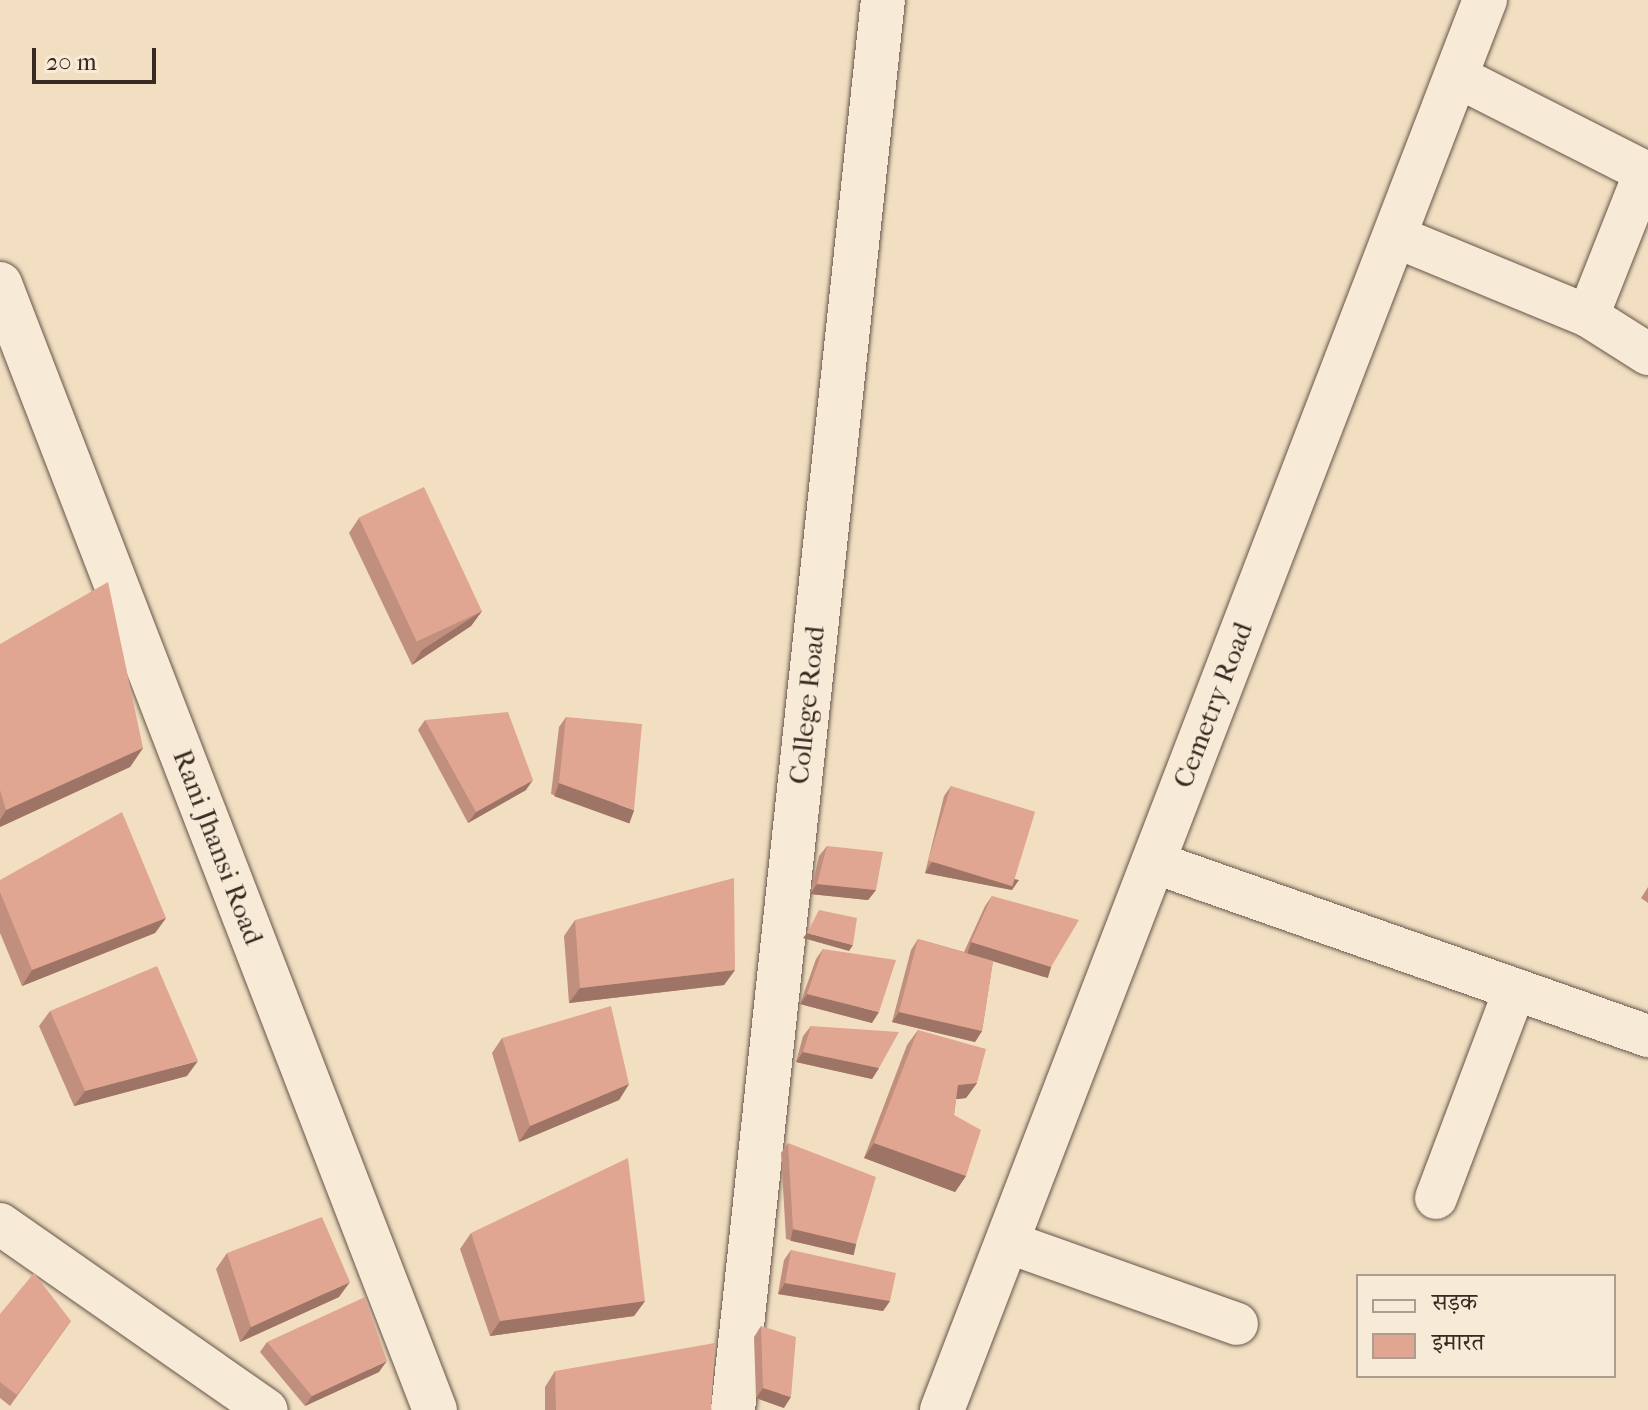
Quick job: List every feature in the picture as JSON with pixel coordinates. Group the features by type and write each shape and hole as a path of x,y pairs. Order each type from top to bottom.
{"street":[{"name":"College Road","path":"733,1410 883,0"},
{"name":"Cemetry Road","path":"942,1410 1485,0"},
{"path":"1456,76 1647,170 1588,316"},
{"path":"1394,236 1588,316 1648,354"},
{"name":"Rani Jhansi Road","path":"0,284 9,336 435,1410"},
{"path":"1153,862 1648,1036"},
{"path":"1436,1198 1515,989"},
{"path":"0,1224 267,1410"},
{"path":"1007,1242 1237,1324"}],"building":[{"path":"424,487 482,611 417,642 359,517"},
{"path":"108,582 143,748 6,810 0,790 0,644"},
{"path":"508,712 533,780 476,812 425,720"},
{"path":"566,717 642,724 634,810 559,783"},
{"path":"951,786 1035,812 1012,886 928,861"},
{"path":"122,812 166,918 32,970 0,892 0,880"},
{"path":"827,846 883,852 876,890 817,884"},
{"path":"734,878 735,970 580,988 575,920"},
{"path":"992,896 1079,920 1051,967 971,942"},
{"path":"819,910 857,918 853,945 807,933"},
{"path":"918,939 993,961 982,1031 899,1012"},
{"path":"823,949 896,960 879,1012 807,994"},
{"path":"157,966 198,1061 85,1091 50,1011"},
{"path":"611,1006 629,1084 530,1126 502,1038"},
{"path":"811,1026 899,1032 879,1068 803,1052"},
{"path":"918,1030 986,1049 977,1083 958,1085 954,1115 981,1130 966,1176 874,1143"},
{"path":"788,1143 876,1177 856,1244 793,1229"},
{"path":"628,1158 645,1301 500,1321 471,1233"},
{"path":"322,1217 350,1282 251,1327 227,1253"},
{"path":"791,1250 896,1273 890,1301 785,1283"},
{"path":"34,1273 71,1321 17,1395 0,1382 0,1314"},
{"path":"365,1297 387,1361 312,1396 267,1342"},
{"path":"761,1326 796,1337 791,1397 763,1388"},
{"path":"715,1343 711,1410 556,1410 555,1371"}]}
